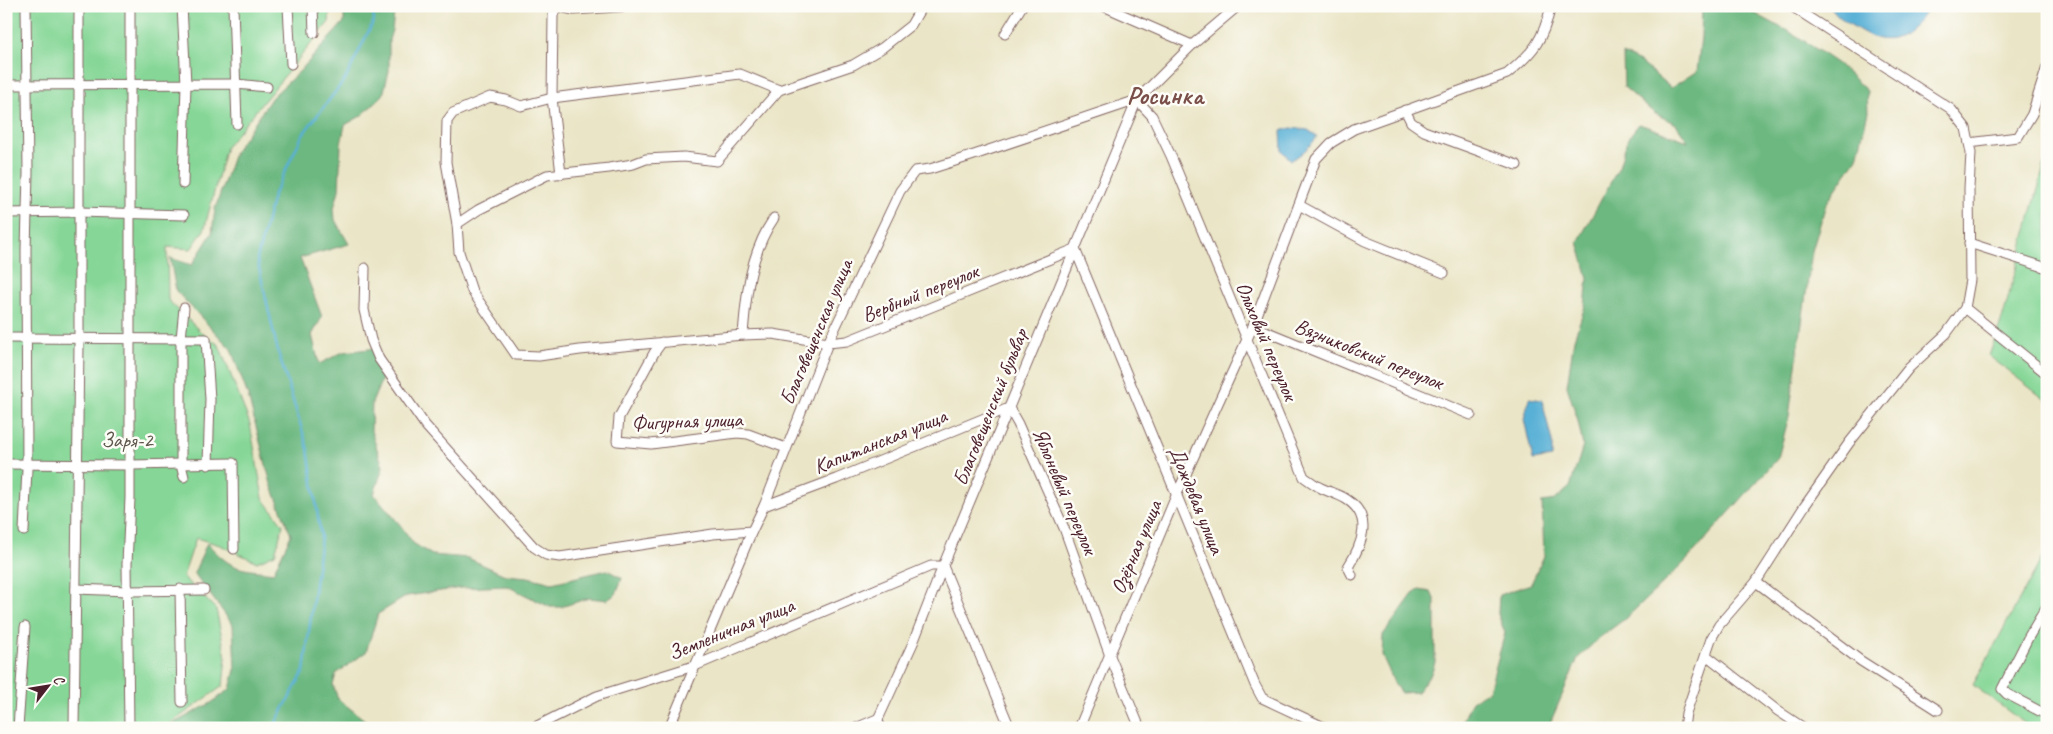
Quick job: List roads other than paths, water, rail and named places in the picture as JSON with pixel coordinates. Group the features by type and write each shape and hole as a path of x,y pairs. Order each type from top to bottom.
{"street":[{"path":"24,531 27,464 26,6"},
{"path":"74,728 80,212 79,6"},
{"path":"129,728 130,6"},
{"path":"182,6 186,84 184,184"},
{"path":"233,6 237,124"},
{"path":"288,6 291,64"},
{"path":"313,6 314,33"},
{"path":"560,174 552,98 554,16 556,6 574,10 631,6"},
{"path":"779,90 740,74 552,98 521,106 506,100 490,97 453,113 447,121 446,162 457,224 478,210 547,175 609,168 633,164 646,159 684,157 717,161 779,90 860,61 882,48 911,25 922,6"},
{"path":"1005,34 1022,6"},
{"path":"1103,6 1192,45"},
{"path":"1137,100 1192,45 1238,6"},
{"name":"Озёрная улица","path":"1079,728 1176,496 1253,326 1316,159 1331,143 1354,130 1507,74 1527,56 1542,38 1552,6"},
{"path":"1684,728 1686,714 1711,639 1719,625 1756,582 1804,507 1849,443 1909,368 1946,334 1965,308 1970,280 1971,153 1966,128 1951,109 1791,6"},
{"path":"1969,143 2018,138 2032,114 2047,66"},
{"path":"6,85 236,84 267,87"},
{"name":"Благовещенский бульвар","path":"877,725 913,643 943,566 1137,100"},
{"name":"Ольховый переулок","path":"1137,100 1152,116 1172,156 1304,477 1321,488 1347,499 1361,517 1363,533 1360,545 1348,567 1352,575"},
{"name":"Благовещенская улица","path":"669,728 764,506 828,343 892,204 915,170 930,168 971,156 1137,100"},
{"path":"1405,110 1411,122 1424,132 1517,164"},
{"path":"1299,205 1365,241 1444,274"},
{"path":"6,213 80,212 184,215"},
{"path":"743,335 746,295 757,251 774,218"},
{"name":"Вербный переулок","path":"457,224 459,252 472,291 516,355 539,356 580,350 743,335 773,334 828,343 847,341 1075,249"},
{"path":"1969,243 2047,268"},
{"name":"Дождевая улица","path":"1075,249 1254,685 1262,698 1326,728"},
{"path":"365,268 364,310 371,340 379,358 426,425 534,547 546,555 560,557 713,534 752,531"},
{"path":"184,308 181,339 181,464 184,477"},
{"path":"1965,308 2047,374"},
{"name":"Вязниковский переулок","path":"1253,326 1471,415"},
{"path":"6,338 206,339 210,400 208,464"},
{"name":"Фигурная улица","path":"663,342 654,352 619,417 618,441 651,444 737,433 748,434 786,448"},
{"name":"Капитанская улица","path":"764,506 836,479 1009,408"},
{"name":"Яблоневый переулок","path":"1009,408 1018,424 1064,528 1110,656 1140,728"},
{"path":"6,464 130,465 233,463 234,549"},
{"name":"Земленичная улица","path":"533,728 597,696 697,665 931,566 943,566"},
{"path":"943,566 1010,728"},
{"path":"1756,582 1861,661 1938,710"},
{"path":"76,589 128,591 204,590"},
{"path":"180,589 182,702"},
{"path":"2047,606 2002,689 2007,694 2047,715"},
{"path":"18,728 25,627"},
{"path":"1706,655 1778,711 1804,728"},
{"path":"856,728 877,725"}],"water":[{"path":"1830,6 1928,6 1926,12 1908,31 1894,39 1887,40 1872,37 1852,26"},
{"path":"1291,128 1308,130 1317,136 1306,150 1291,160 1282,151 1281,131"},
{"path":"1529,398 1542,400 1552,442 1552,457 1533,460 1524,419"}],"waterway":[{"path":"273,728 304,671 321,537 308,449 278,352 257,259 273,196 303,134 346,78 374,20 372,6"}],"district":[{"name":"Росинка","path":"1165,95"}],"park label":[{"name":"Заря-2","path":"127,440"}]}
